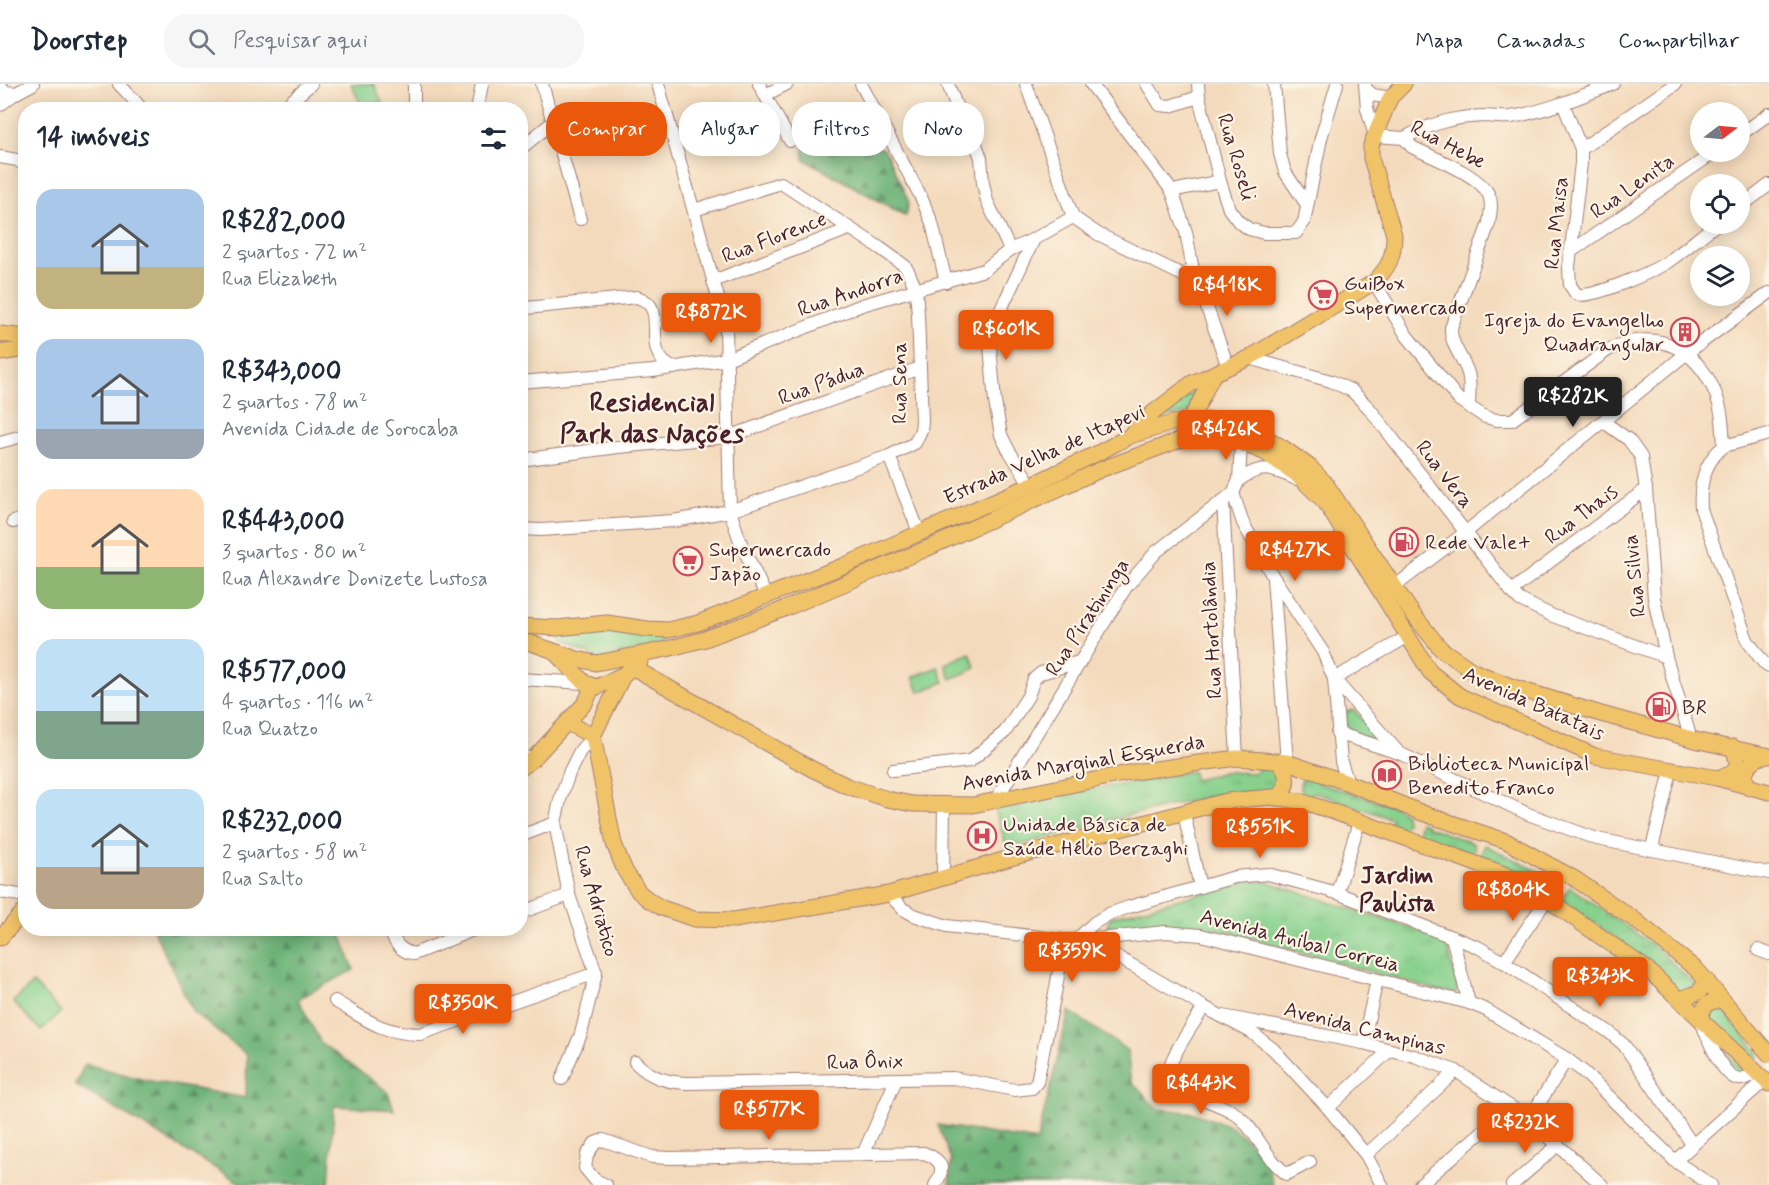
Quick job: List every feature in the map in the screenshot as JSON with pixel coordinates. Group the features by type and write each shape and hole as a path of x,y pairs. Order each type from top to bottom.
{"main road":[{"path":"1130,436 1154,412 1192,383 1249,358 1374,282 1388,268 1394,246 1394,235 1371,158 1371,145 1390,98 1404,84"},
{"path":"0,334 18,336"},
{"path":"0,353 18,350"},
{"path":"1102,469 1112,459 1168,437 1189,421 1196,412 1206,386 1214,374"},
{"name":"Estrada Velha de Itapevi","path":"528,626 556,628 607,623 668,630 698,623 843,566 1031,485 1130,436 1172,423 1212,420 1249,428 1310,467 1326,484 1412,613 1441,649 1473,671 1524,690 1691,739 1767,756"},
{"name":"Avenida Batatais","path":"1185,438 1202,435 1241,443 1264,452 1312,487 1325,502 1430,672 1460,696 1595,756 1717,778 1769,792"},
{"name":"Estrada Velha de Itapevi","path":"528,644 551,649 577,660 596,663 657,652 705,639 784,609 926,549 1102,469 1185,438"},
{"path":"551,649 588,684 602,686 657,652"},
{"name":"Avenida Marginal Esquerda","path":"628,670 847,786 887,799 912,804 973,805 1133,772 1238,758 1283,762 1348,783 1408,807 1506,841 1575,879 1635,920 1707,980 1767,1052"},
{"name":"Rua Adriatico","path":"593,736 628,670"},
{"path":"528,757 567,723 585,703 590,695 588,684"},
{"path":"567,723 593,736 617,853 625,871 639,892 662,908 694,919 734,920 889,894 1010,858 1227,801 1276,798 1304,802 1401,835 1504,874 1547,899 1642,965 1764,1079"},
{"path":"1717,778 1735,771 1738,764 1733,747"},
{"path":"1749,788 1746,780 1750,762 1767,756"},
{"path":"1276,798 1287,786 1288,779 1283,762"},
{"path":"1304,802 1294,790 1295,782 1309,771"},
{"path":"1401,835 1409,831 1413,821 1408,807"},
{"path":"0,938 18,918"},
{"path":"1680,999 1699,992 1707,980"},
{"path":"1701,1019 1701,1012 1707,1004 1715,1000 1723,1001"},
{"path":"1764,1079 1767,1052"}],"street":[{"path":"0,105 33,84"},
{"path":"120,84 135,102"},
{"path":"290,102 311,84"},
{"path":"409,84 414,102"},
{"path":"414,84 414,102"},
{"path":"479,102 482,84"},
{"path":"542,84 547,102"},
{"path":"658,84 726,326 730,511 740,541 766,596"},
{"path":"787,84 762,90 790,141"},
{"path":"861,84 921,197 932,223 946,282"},
{"path":"948,84 957,108 977,147 981,158 987,201 1010,250"},
{"path":"1026,84 1073,217 1098,234 1195,280"},
{"path":"1091,84 1172,191 1186,232 1195,280 1228,367"},
{"path":"1147,84 1160,105 1170,106 1199,97"},
{"name":"Rua Roseli","path":"1198,84 1199,97 1220,181 1229,209 1238,221 1249,229 1264,233 1296,233 1304,222 1307,205"},
{"path":"1274,84 1280,154 1285,172 1307,205"},
{"path":"1307,205 1321,138 1337,84"},
{"path":"1404,138 1430,125 1447,120 1527,114 1613,84"},
{"path":"1581,149 1675,84"},
{"path":"0,86 6,92 16,93"},
{"path":"1366,87 1373,95 1390,98"},
{"path":"1366,87 1367,108 1375,136"},
{"path":"296,96 296,102"},
{"name":"Rua Maisa","path":"1563,103 1581,149 1570,252 1570,285 1579,296 1590,295 1649,272 1666,263 1704,234"},
{"path":"1750,128 1769,114"},
{"path":"528,142 546,128"},
{"name":"Rua Hebe","path":"1375,136 1404,138 1412,147 1482,184 1490,197 1491,208 1488,223 1451,328 1451,338 1467,370 1469,407"},
{"path":"562,156 580,219"},
{"path":"0,157 18,161"},
{"name":"Rua Lenita","path":"1570,252 1700,162"},
{"path":"1172,191 1220,181"},
{"name":"Rua Sena","path":"528,529 673,521 730,511 889,456 915,443 922,421 916,290 904,266 781,183 693,210"},
{"path":"1750,199 1769,185"},
{"name":"Rua Andorra","path":"528,381 674,368 727,359 862,305 984,270 1010,250 1073,217"},
{"name":"Rua Florence","path":"713,281 849,229"},
{"path":"1031,485 1001,435 994,402 989,335 1034,239"},
{"path":"1374,282 1407,336 1459,400 1485,417 1512,420 1608,350 1621,343 1649,339 1676,346 1687,353 1714,389 1720,406 1725,446"},
{"path":"1394,587 1604,422 1687,353 1769,294"},
{"path":"528,307 637,297 645,300 652,308 656,350 663,363 674,368"},
{"path":"638,372 650,364 656,350"},
{"name":"Rua Vera","path":"1249,358 1331,381 1352,391 1369,408 1520,600 1553,616 1666,657"},
{"name":"Rua Pádua","path":"528,459 618,447 728,437 920,368"},
{"name":"Rua Silvia","path":"1604,422 1637,448 1644,467 1652,584 1666,657 1691,739"},
{"path":"1769,434 1725,446 1716,452 1703,476 1699,492 1701,508 1747,640 1763,662 1769,666"},
{"path":"0,442 18,437"},
{"name":"Rua Piratininga","path":"995,801 1119,597 1137,572 1156,552 1228,497 1239,480 1242,464 1241,443"},
{"path":"889,456 919,532"},
{"path":"1239,480 1263,468 1274,470 1312,487"},
{"name":"Rua Thais","path":"1511,591 1646,489"},
{"path":"1228,497 1272,575 1323,652 1334,679 1337,733 1341,762 1348,783"},
{"name":"Rua Hortolândia","path":"1228,497 1238,758"},
{"path":"1272,575 1283,762"},
{"path":"1334,679 1407,637"},
{"path":"893,770 970,761 1005,732 1028,696 1034,679 1041,673 1079,662"},
{"path":"1334,679 1399,753"},
{"path":"528,680 588,684"},
{"path":"1336,710 1344,705 1355,703"},
{"path":"1337,733 1399,753 1528,814 1598,839 1769,873"},
{"name":"Rua Adriatico","path":"562,1079 581,1034 596,974 569,895 555,823 570,771 580,751 593,736"},
{"path":"1331,778 1341,762"},
{"path":"1652,848 1671,771"},
{"path":"943,879 944,806"},
{"path":"1184,813 1200,887"},
{"path":"1337,893 1359,822"},
{"path":"528,833 555,823"},
{"path":"1382,1185 1366,1155 1328,1108 1273,1049 1251,1032 1083,940 1095,923 1108,914 1129,906 1235,877 1268,874 1337,893 1478,947 1609,1032 1624,1045 1692,1144"},
{"path":"0,892 18,895"},
{"name":"Avenida Anibal Correia","path":"889,894 903,909 947,926 1064,940 1165,932 1201,935 1468,1003 1486,1010 1567,1059 1585,1073 1675,1161 1711,1185"},
{"path":"528,910 569,895"},
{"path":"1504,962 1547,899"},
{"path":"393,936 398,947 414,954 458,936"},
{"path":"1452,937 1468,1003"},
{"name":"Rua Ônix","path":"635,1062 654,1077 669,1082 719,1084 953,1078 1015,1090 1032,1088 1037,1082 1064,940"},
{"path":"335,1001 379,1027 398,1034 420,1034 596,974"},
{"path":"1363,1043 1377,980"},
{"path":"1204,1007 1172,1060 1168,1071 1172,1082 1180,1089 1234,1113 1242,1119 1269,1155 1287,1174 1310,1162"},
{"name":"Avenida Campinas","path":"1223,1016 1363,1043 1456,1071 1529,1119 1602,1185"},
{"path":"1328,1108 1390,1050"},
{"path":"1529,1119 1567,1059"},
{"path":"1366,1155 1456,1071"},
{"path":"1675,1161 1764,1079"},
{"path":"863,1154 896,1080"},
{"path":"1420,1185 1511,1107"},
{"path":"606,1185 595,1180 585,1168 587,1155 595,1143 603,1140 652,1157 670,1158 924,1153 938,1161 941,1167 942,1174 935,1185"},
{"path":"1512,1185 1558,1145"}],"green space":[{"path":"351,84 374,84 382,102 360,102"},
{"path":"804,156 888,156 909,202 906,216 804,159"},
{"path":"1198,389 1187,414 1161,417 1160,414"},
{"path":"600,630 664,634 663,644 599,659 559,642 560,635"},
{"path":"970,653 976,668 951,679 945,664"},
{"path":"938,667 944,682 919,692 913,677"},
{"path":"1354,710 1378,738 1377,741 1352,732 1345,724 1343,718 1348,711"},
{"path":"1260,767 1274,769 1278,777 1276,787 1270,791 1216,795 1117,818 1007,849 994,805 1192,771 1195,780 1224,772 1255,773"},
{"path":"1309,776 1315,778 1318,783 1394,806 1405,814 1406,823 1400,827 1394,827 1389,825 1392,819 1314,792 1309,796 1302,792 1300,786 1302,780"},
{"path":"1420,822 1473,843 1475,849 1470,853 1424,837 1416,837"},
{"path":"1485,845 1558,881 1558,890 1553,895 1480,857"},
{"path":"1248,881 1265,881 1438,937 1447,945 1458,990 1453,995 1220,930 1175,925 1113,931 1107,925 1111,917"},
{"path":"1570,887 1658,949 1707,997 1698,1000 1694,1008 1620,941 1561,900"},
{"path":"156,936 342,936 354,970 298,999 321,1043 388,1092 394,1110 334,1106 329,1185 242,1184 75,1085 85,1064 145,1080 246,1098 247,1055 193,1012"},
{"path":"33,983 61,1012 41,1031 13,1002"},
{"path":"1720,1007 1758,1052 1757,1062 1709,1019 1711,1010"},
{"path":"1069,1011 1127,1050 1131,1081 1156,1108 1194,1113 1233,1127 1253,1146 1267,1165 1273,1185 949,1185 951,1160 938,1125 1037,1141"},
{"path":"1713,1041 1744,1071 1733,1074"}],"place":[{"name":"GuiBox Supermercado","path":"1323,295"},
{"name":"Igreja do Evangelho Quadrangular","path":"1685,332"},
{"name":"Rede Vale+","path":"1404,542"},
{"name":"Supermercado Japão","path":"688,561"},
{"name":"BR","path":"1661,707"},
{"name":"Biblioteca Municipal Benedito Franco","path":"1387,775"},
{"name":"Unidade Básica de Saúde Hélio Berzaghi","path":"982,836"}],"district":[{"name":"Residencial Park das Nações","path":"652,418"},
{"name":"Jardim Paulista","path":"1397,889"}]}
